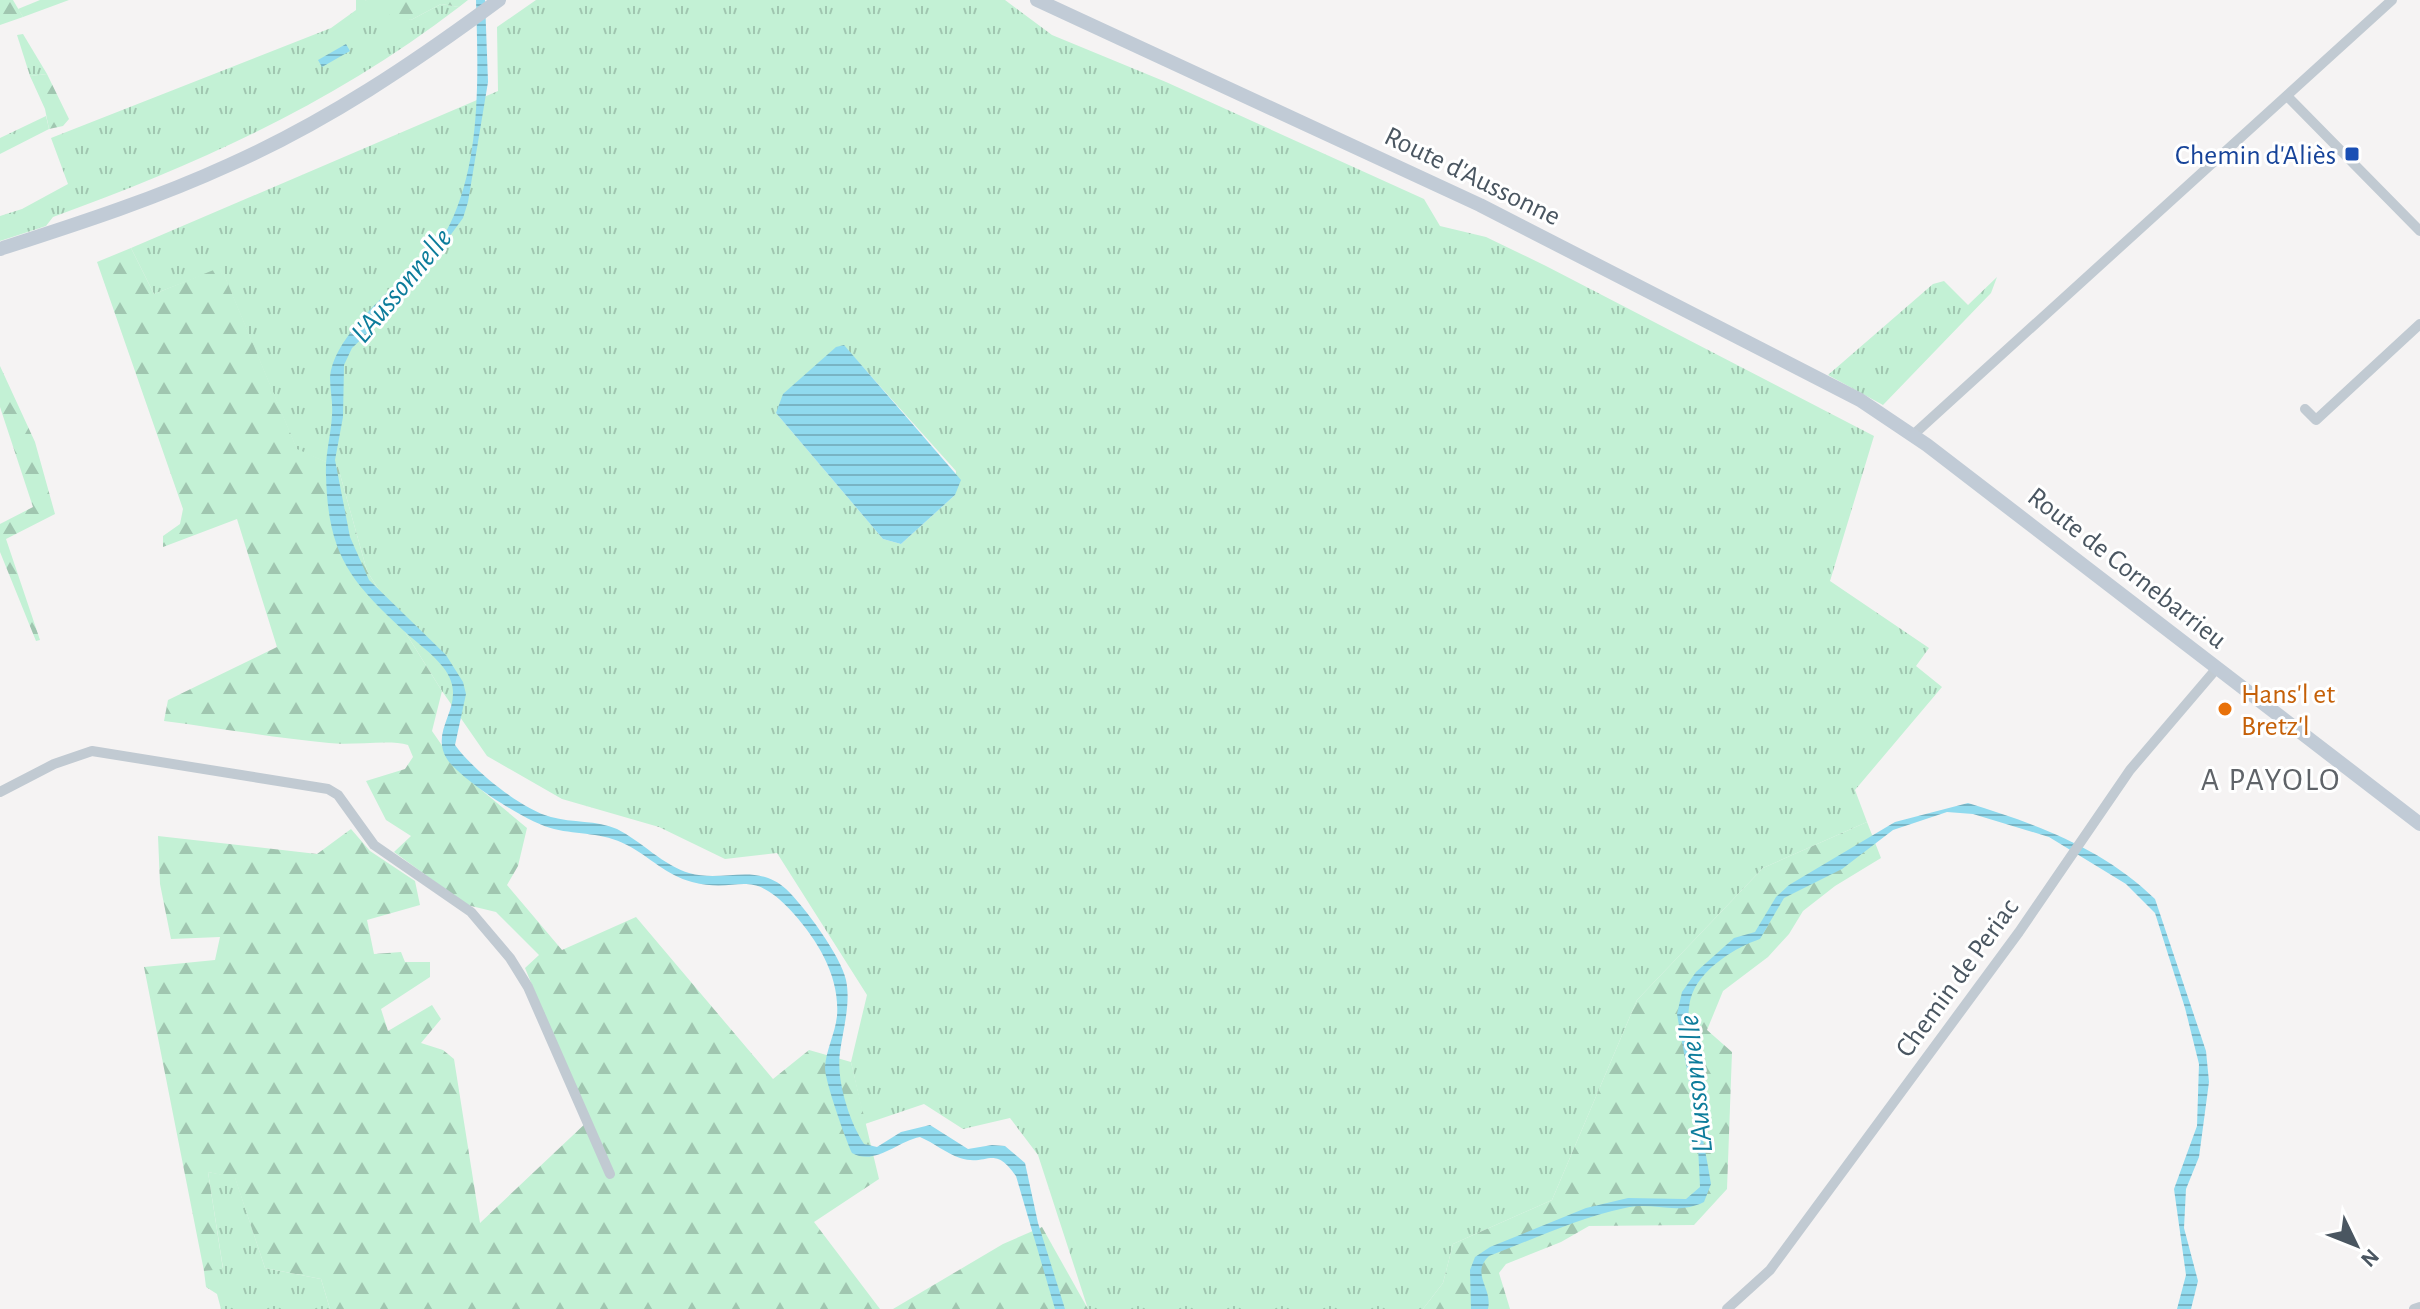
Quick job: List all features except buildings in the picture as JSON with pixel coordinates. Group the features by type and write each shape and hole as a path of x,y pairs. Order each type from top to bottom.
{"main road":[{"name":"Route d'Aussonne","path":"1037,0 1480,205 1878,412"},
{"path":"0,249 79,224 230,165 356,99 497,1"},
{"name":"Route de Cornebarrieu","path":"1878,412 1913,435 2420,824"}],"street":[{"path":"1913,435 2392,0"},
{"path":"2287,96 2420,231"},
{"path":"2305,409 2316,420 2420,324"},
{"name":"Chemin de Periac","path":"1727,1309 1770,1270 2070,859 2130,770 2217,668"},
{"path":"0,792 54,764 92,751 328,789 338,795 374,845 471,912 510,958 528,987 610,1174"}],"green space":[{"path":"0,0 13,0 23,17 0,25"},
{"path":"40,0 69,0 23,17 18,9"},
{"path":"356,0 365,0 411,20 441,4 459,7 364,72 265,128 161,175 53,217 46,226 0,241 0,216 22,209 68,184 51,138 331,28 356,10"},
{"path":"365,0 468,0 459,7 441,4 411,20 384,13"},
{"path":"536,0 1005,0 1052,35 1166,82 1424,199 1440,226 1486,237 1546,266 1874,436 1830,581 1929,648 1916,666 1942,687 1855,790 1867,822 1763,868 1637,1000 1552,1200 1453,1244 1443,1283 1423,1309 1088,1309 1038,1155 1010,1118 963,1129 924,1104 865,1124 851,1062 867,995 777,853 725,859 659,827 562,799 487,756 367,571 338,467 297,450 221,268 154,294 131,248 498,91 497,27","holes":["844,346 956,471 955,495 901,544 883,539 776,413"]},
{"path":"23,34 47,74 30,76 17,35"},
{"path":"47,74 69,119 63,126 49,129 45,109 30,76"},
{"path":"46,116 49,129 0,154 0,138"},
{"path":"131,248 154,294 221,267 297,449 338,467 367,571 442,691 432,731 461,773 527,828 518,866 507,885 562,950 636,917 773,1079 809,1050 851,1062 879,1179 814,1222 880,1309 330,1309 321,1279 265,1268 235,1178 208,1172 223,1269 204,1271 144,967 215,960 220,937 171,939 160,884 158,836 317,854 351,829 370,851 415,881 420,905 367,920 374,954 401,952 405,962 430,962 430,977 381,1009 388,1031 432,1005 441,1019 421,1043 443,1050 454,1059 480,1223 588,1121 525,968 539,955 496,912 467,905 394,852 411,836 386,820 366,781 405,769 413,757 408,745 329,743 164,721 168,700 277,647 237,519 163,547 163,536 180,524 183,509 97,262"},
{"path":"1997,277 1991,293 1883,405 1828,375 1933,284 1944,281 1968,305"},
{"path":"0,366 35,442 55,514 6,539 40,640 36,641 0,552 0,524 33,507 0,407"},
{"path":"1867,822 1881,858 1835,886 1803,911 1789,934 1768,957 1723,991 1707,1030 1732,1052 1727,1189 1694,1225 1589,1226 1561,1242 1506,1264 1499,1273 1510,1309 1423,1309 1443,1283 1453,1244 1552,1200 1637,1000 1763,868"},
{"path":"208,1172 235,1177 265,1268 321,1279 330,1309 221,1309 217,1294 206,1287 204,1271 223,1268"},
{"path":"1042,1227 1088,1309 893,1309 1003,1244"}],"water":[{"name":"L'Aussonnelle","path":"476,0 485,0 488,82 463,218 428,266 404,289 403,300 352,348 344,365 343,417 335,460 350,537 369,580 446,655 463,682 466,694 455,745 473,766 498,787 539,813 617,829 680,870 702,875 763,877 775,881 794,897 830,945 846,980 847,1007 840,1075 853,1124 864,1144 877,1147 901,1132 930,1125 968,1149 1005,1146 1025,1163 1038,1223 1065,1309 1055,1309 1016,1176 1008,1166 996,1158 960,1158 920,1137 869,1157 852,1153 825,1067 837,1016 835,988 826,961 812,936 794,914 779,899 755,885 692,882 674,875 618,841 543,825 480,789 455,768 442,747 442,736 452,704 451,680 434,657 369,596 345,564 331,526 326,475 333,364 357,324 427,254 450,224 468,171 473,143"},
{"path":"346,44 350,51 322,67 318,60"},
{"path":"844,345 961,480 955,495 901,544 883,539 776,413 783,394 836,347"},
{"path":"1968,803 2068,840 2113,865 2155,899 2206,1051 2209,1082 2199,1157 2186,1189 2184,1228 2198,1281 2191,1309 2177,1309 2186,1275 2174,1189 2197,1126 2199,1064 2155,913 2126,884 2049,837 1973,814 1947,812 1893,830 1842,869 1784,898 1760,939 1722,959 1698,983 1689,1008 1688,1030 1711,1184 1704,1202 1684,1208 1635,1206 1608,1212 1489,1256 1482,1269 1488,1309 1471,1309 1470,1270 1475,1257 1490,1247 1586,1208 1628,1198 1686,1199 1700,1187 1697,1126 1677,1014 1682,992 1696,972 1734,938 1755,932 1776,897 1789,885 1895,822"}],"place":[{"name":"Chemin d'Aliès","path":"2352,154"},
{"name":"Hans'l et Bretz'l","path":"2225,709"}],"district":[{"name":"A PAYOLO","path":"2271,779"}]}
